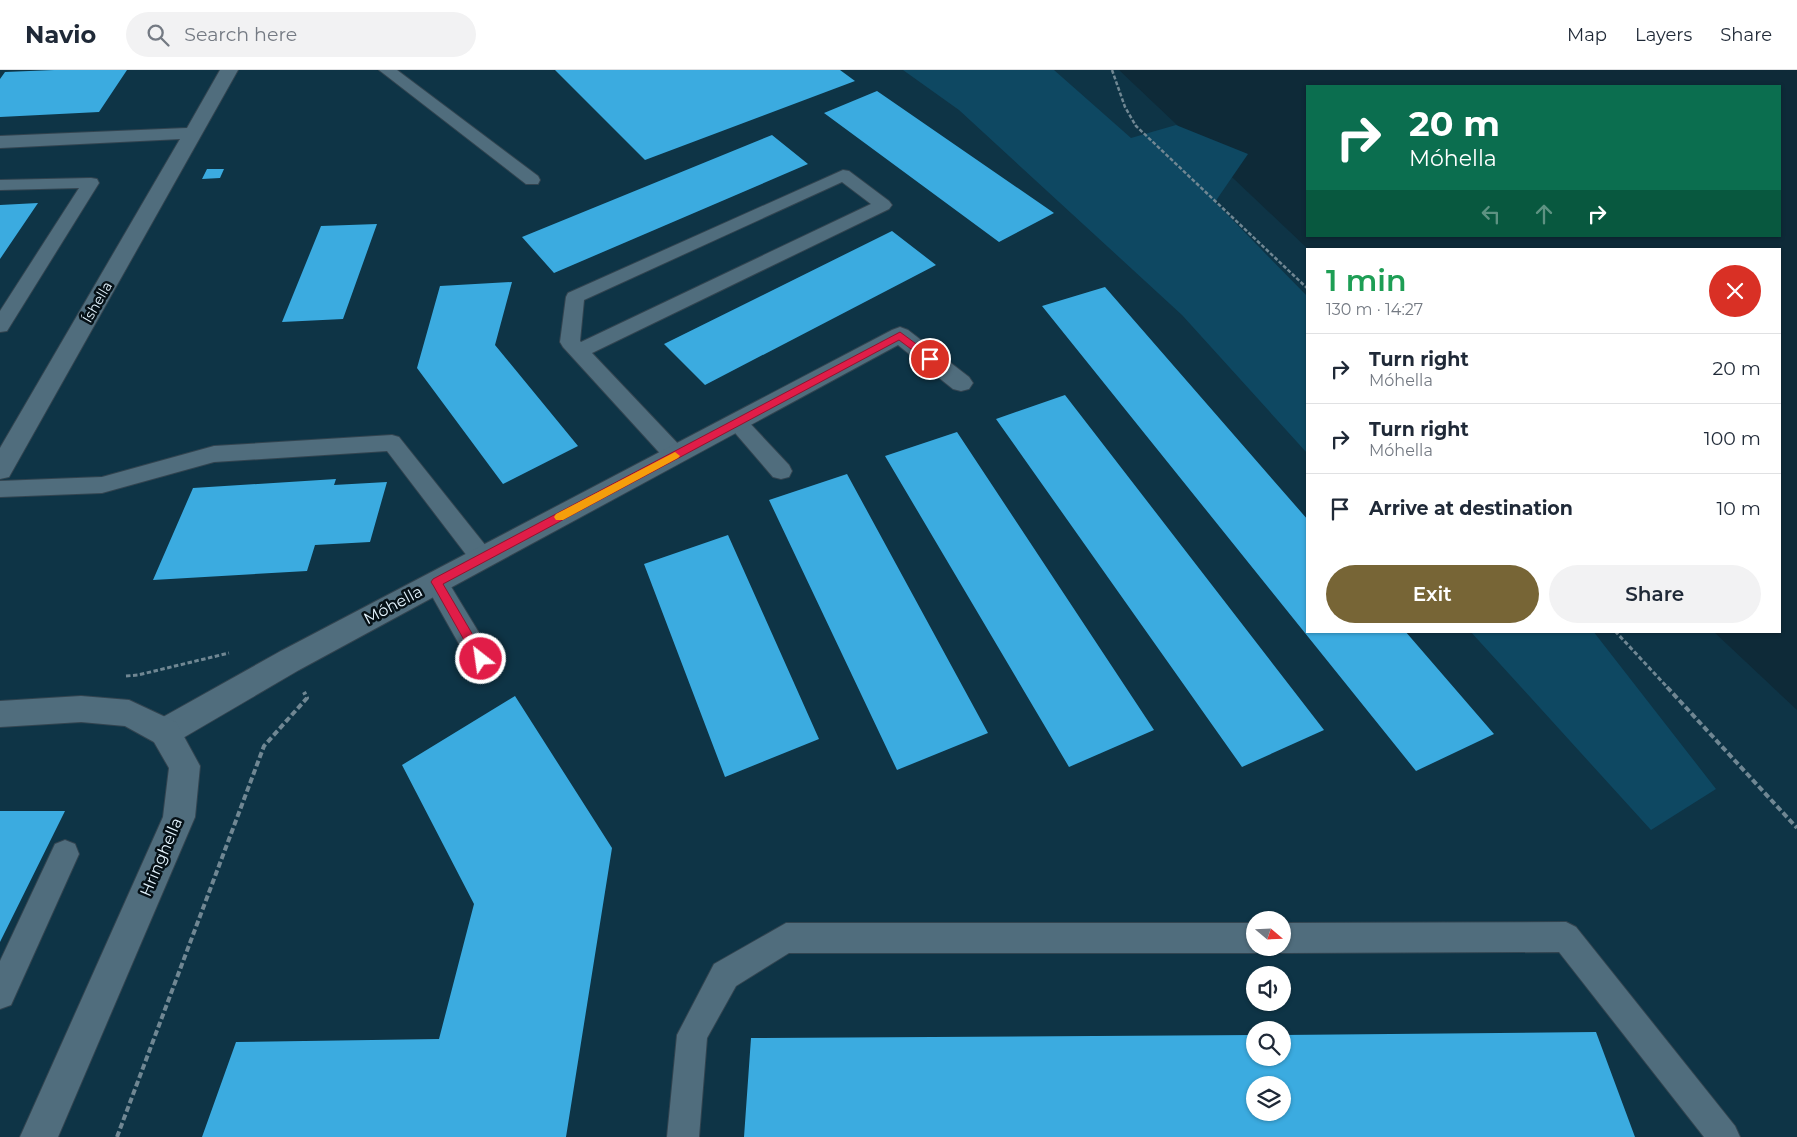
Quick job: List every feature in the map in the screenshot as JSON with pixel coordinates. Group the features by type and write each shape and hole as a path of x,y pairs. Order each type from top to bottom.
{"street":[{"name":"Íshella","path":"0,470 230,70"},
{"path":"0,142 193,133"},
{"name":"Móhella","path":"165,732 289,661 900,335 961,383"},
{"path":"0,714 81,709 129,713 165,732"},
{"name":"Hringhella","path":"39,1137 179,817 185,766 165,732"}],"lane":[{"path":"387,70 532,180"},
{"path":"579,351 883,204 844,175 575,297 570,342 675,456"},
{"path":"0,186 91,182 0,326"},
{"path":"736,422 782,471"},
{"path":"0,489 102,485 214,454 392,443 482,558"},
{"path":"436,582 481,659"},
{"path":"0,994 65,854"},
{"path":"1291,938 1566,937 1724,1137"},
{"path":"683,1137 692,1035 725,975 786,938 1246,938"}],"path":[{"path":"1112,70 1125,106 1136,126 1306,287"},
{"path":"1617,633 1797,828"}],"shaded area":[{"path":"0,70 1119,70 1307,248 1306,633 1715,633 1797,710 1797,1137 0,1137"},
{"path":"903,70 1054,70 1131,138 1176,125 1248,154 1215,202 1306,295 1306,452 1182,315 959,110"},
{"path":"1472,633 1595,633 1716,789 1651,830"}],"building":[{"path":"127,70 99,112 0,117 0,79 5,72"},
{"path":"555,70 840,70 855,81 645,160"},
{"path":"877,91 1054,213 999,242 824,113"},
{"path":"772,135 808,164 554,273 522,237"},
{"path":"207,169 224,169 220,178 202,179"},
{"path":"38,203 0,259 0,205"},
{"path":"377,224 343,319 282,322 321,226"},
{"path":"892,231 936,265 705,385 664,344"},
{"path":"512,282 495,345 578,446 503,484 417,368 440,286"},
{"path":"1105,287 1306,518 1306,633 1407,633 1494,734 1416,771 1042,306"},
{"path":"1065,395 1324,730 1242,767 996,419"},
{"path":"957,432 1154,730 1069,767 885,456"},
{"path":"847,474 988,733 897,770 769,500"},
{"path":"336,479 334,485 387,482 370,542 315,545 307,571 153,580 193,488"},
{"path":"728,535 819,739 725,777 644,564"},
{"path":"515,696 612,848 566,1137 202,1137 236,1042 439,1039 474,904 402,765"},
{"path":"0,811 65,811 0,942"},
{"path":"1596,1032 1635,1137 744,1137 751,1038 1246,1035 1246,1066 1291,1066 1291,1035"}],"slow traffic":[{"path":"559,517 675,456"}],"route":[{"path":"481,659 436,582 900,335 930,359"}]}
